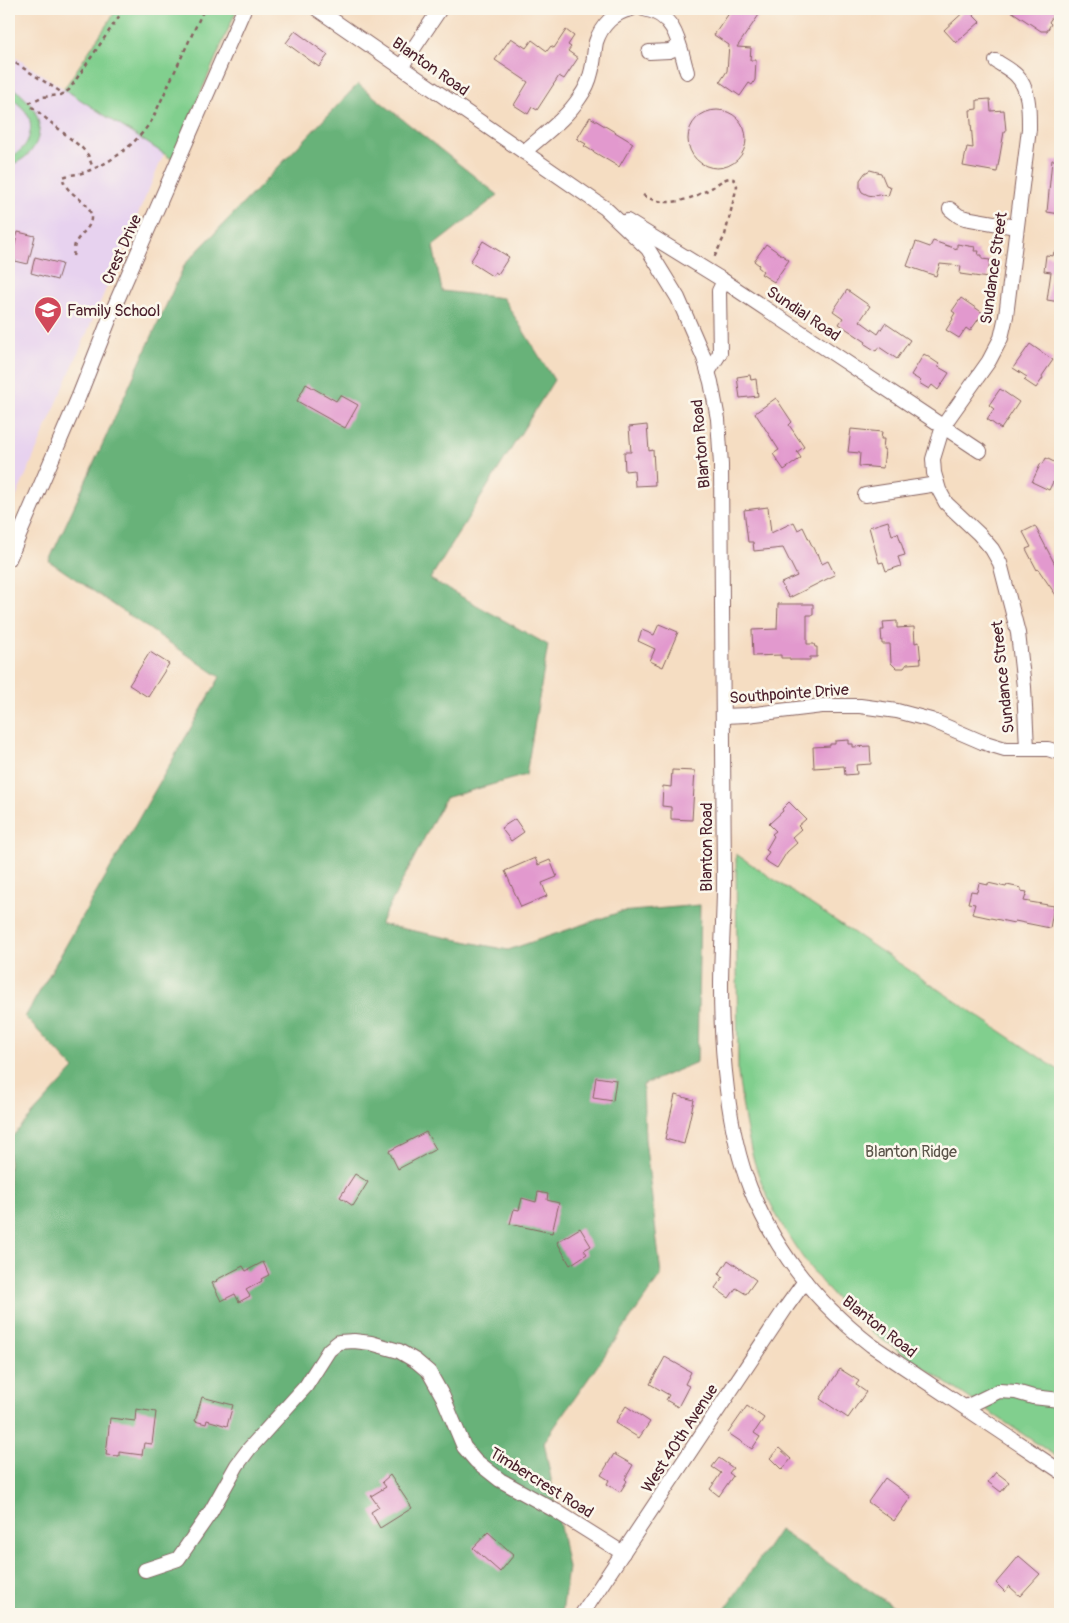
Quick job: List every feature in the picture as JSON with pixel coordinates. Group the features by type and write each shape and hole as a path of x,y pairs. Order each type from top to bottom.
{"street":[{"name":"Crest Drive","path":"9,559 79,396 115,305 244,9"},
{"name":"Blanton Road","path":"317,9 605,208 648,250 678,298 704,358 718,419 721,465 724,902 721,1010 729,1101 736,1142 750,1188 775,1237 805,1282 851,1330 1060,1471"},
{"path":"401,67 440,9"},
{"path":"524,152 559,121 578,100 591,74 596,43 602,28 610,18 630,9"},
{"path":"644,9 656,12 672,26 687,72"},
{"path":"649,52 679,47"},
{"name":"Sundance Street","path":"996,61 1018,77 1023,84 1029,111 1029,129 1006,316 1001,338 989,361 943,426 932,459 937,484 946,503 979,534 992,549 1000,563 1018,633 1024,687 1027,748"},
{"name":"Sundial Road","path":"605,208 724,281 980,451"},
{"path":"950,209 965,218 1016,227"},
{"path":"708,372 720,353 718,294 724,281"},
{"path":"864,495 937,484"},
{"name":"Southpointe Drive","path":"723,716 822,706 860,706 897,711 931,720 982,742 1005,749 1048,749 1060,753"},
{"name":"West 40th Avenue","path":"582,1614 787,1306 805,1282"},
{"name":"Timbercrest Road","path":"145,1570 178,1559 210,1513 237,1465 306,1386 329,1350 340,1342 354,1341 371,1343 399,1351 416,1361 429,1372 443,1397 464,1447 476,1461 500,1480 556,1511 623,1553"},
{"path":"966,1408 999,1391 1060,1400"}],"path":[{"path":"30,104 42,97 64,94 71,87 124,9"},
{"path":"73,256 75,243 87,230 92,216 85,204 69,189 62,179 64,176 76,175 110,160 127,148 149,124 204,9"},
{"path":"9,59 64,94"},
{"path":"32,107 82,148 88,155 93,168"},
{"path":"643,195 655,202 676,202 706,191 727,179 733,178 735,180 737,186 728,227 707,270"}],"shaded area":[{"name":"Family School","path":"9,53 164,154 9,514"}],"green space":[{"path":"117,9 237,9 172,159 64,89"},
{"path":"9,84 32,106 38,118 39,127 36,144 31,151 18,162 9,165 9,157 21,150 25,145 31,125 26,112 9,96"},
{"path":"358,84 498,195 433,246 442,291 503,298 554,380 430,579 548,645 526,775 445,798 380,924 508,950 620,912 700,905 697,1062 643,1085 645,1139 661,1275 544,1442 568,1568 562,1614 9,1614 9,1312 11,1309 9,1307 9,1140 74,1069 25,1017 220,677 49,561 185,264"},
{"name":"Blanton Ridge","path":"736,854 1060,1071 1060,1459 860,1323 838,1301 808,1265 782,1225 761,1182 754,1161 746,1128 738,1074"},
{"path":"779,1530 903,1613 903,1614 722,1614"}],"building":[{"path":"732,9 763,9 737,47 751,48 750,60 756,60 755,80 752,85 749,83 740,96 720,82 727,71 729,45 714,35"},
{"path":"967,9 980,22 956,43 944,30"},
{"path":"1008,9 1057,9 1049,22 1051,24 1047,31 1041,31"},
{"path":"566,30 574,36 568,45 571,47 568,51 578,58 564,79 559,76 537,110 532,107 528,114 514,105 528,82 495,60 511,38 526,48 532,40 547,51 551,46 554,48"},
{"path":"295,31 328,55 319,67 286,43"},
{"path":"990,99 991,111 1004,110 1006,131 1004,132 997,172 963,166 967,147 973,148 970,110 977,109 977,100"},
{"path":"711,110 723,110 738,118 746,133 746,145 738,160 723,168 711,168 696,160 688,145 688,133 696,118"},
{"path":"590,117 633,143 619,167 584,146 586,144 577,139"},
{"path":"1052,160 1060,160 1060,214 1047,212"},
{"path":"870,170 881,173 886,185 891,187 888,196 878,194 873,196 862,192 860,180"},
{"path":"18,232 35,236 28,264 11,260"},
{"path":"483,241 509,257 498,274 495,272 492,276 470,262"},
{"path":"933,241 957,249 957,244 975,247 974,251 979,251 978,255 982,255 982,259 990,260 988,278 960,274 961,266 940,264 936,276 907,266 916,242 930,247"},
{"path":"766,244 789,260 774,282 761,274 763,271 754,261"},
{"path":"1054,252 1060,253 1060,302 1047,300 1051,272 1044,271 1046,255 1053,256"},
{"path":"35,257 62,264 57,280 31,273"},
{"path":"847,290 870,306 860,321 878,334 885,323 910,340 897,359 879,347 876,351 839,324 843,318 833,311"},
{"path":"961,298 983,313 970,331 966,328 959,338 946,330 955,313 952,311"},
{"path":"1030,344 1053,360 1036,388 1024,380 1027,377 1013,368"},
{"path":"924,354 939,364 937,366 949,373 938,390 932,385 929,389 911,375"},
{"path":"750,375 751,380 756,379 758,396 740,398 737,377"},
{"path":"306,384 336,401 340,395 358,405 345,428 297,401"},
{"path":"1000,389 1019,402 1001,429 987,419 994,409 989,405"},
{"path":"776,398 792,422 789,425 804,447 797,452 801,458 784,470 773,454 779,450 755,413"},
{"path":"647,425 649,451 653,450 655,485 635,486 634,470 625,471 624,452 631,452 629,427"},
{"path":"851,429 882,432 881,439 884,439 883,449 885,450 883,468 859,466 860,453 848,452"},
{"path":"1046,458 1060,465 1060,485 1053,482 1049,490 1032,482 1041,463 1043,464"},
{"path":"768,507 771,533 794,522 798,530 803,527 822,564 828,561 835,575 789,598 781,583 797,576 783,548 754,551 753,542 748,542 744,510"},
{"path":"888,521 892,535 898,533 905,555 898,557 901,566 886,571 883,562 879,563 869,527"},
{"path":"1035,526 1060,574 1060,601 1037,570 1026,549 1031,547 1023,532"},
{"path":"778,604 813,604 813,615 807,615 807,644 814,644 817,647 817,657 810,657 810,660 790,660 790,658 781,658 781,655 753,656 752,630 777,629"},
{"path":"897,621 897,628 914,627 915,643 919,642 921,663 907,664 904,668 896,668 891,663 890,644 882,644 881,630 884,630 883,622"},
{"path":"659,624 678,632 663,667 650,661 655,649 638,641 642,630 654,635"},
{"path":"150,652 169,664 148,697 129,685"},
{"path":"849,740 849,744 853,744 853,747 870,746 871,764 856,765 857,774 845,775 844,766 814,768 813,747 830,746 830,744 835,744 835,741"},
{"path":"672,770 695,771 692,820 671,819 671,807 662,806 663,786 671,787"},
{"path":"789,802 806,819 798,826 801,829 792,837 797,843 787,852 777,868 764,860 769,852 766,850 774,836 772,834 776,831 769,824 783,811 782,809"},
{"path":"515,819 524,832 511,841 501,828"},
{"path":"535,858 538,865 550,860 557,877 542,883 547,896 521,907 505,871"},
{"path":"979,883 1021,888 1021,891 1027,892 1024,901 1054,906 1050,928 972,914 975,904 968,903 971,891 977,892"},
{"path":"596,1077 616,1080 613,1101 593,1098"},
{"path":"675,1095 694,1100 684,1144 665,1139"},
{"path":"426,1132 436,1149 398,1169 389,1151"},
{"path":"355,1174 368,1182 353,1206 340,1197"},
{"path":"538,1192 548,1194 547,1200 559,1203 552,1233 510,1224 514,1209 519,1210 522,1198 536,1202"},
{"path":"580,1228 591,1246 584,1250 587,1254 570,1265 557,1242"},
{"path":"728,1260 756,1280 746,1294 736,1288 729,1298 715,1288 723,1277 719,1274"},
{"path":"263,1262 269,1275 246,1290 250,1296 239,1302 235,1294 221,1301 212,1283 243,1266 246,1271"},
{"path":"665,1357 691,1372 685,1384 689,1386 678,1407 666,1400 669,1395 650,1384"},
{"path":"840,1369 859,1381 856,1385 866,1392 848,1418 820,1399"},
{"path":"202,1397 233,1405 227,1426 207,1420 206,1424 195,1421"},
{"path":"626,1406 650,1422 639,1438 615,1423"},
{"path":"747,1406 764,1418 754,1433 760,1437 752,1449 728,1433"},
{"path":"136,1409 156,1412 152,1444 144,1443 142,1455 119,1452 119,1456 106,1455 110,1418 135,1421"},
{"path":"779,1448 791,1459 782,1470 770,1458"},
{"path":"614,1454 633,1465 625,1479 627,1481 620,1492 607,1484 609,1480 601,1475"},
{"path":"719,1458 733,1468 729,1473 733,1476 719,1496 710,1489 721,1473 712,1467"},
{"path":"996,1472 1009,1482 1001,1492 988,1482"},
{"path":"390,1475 412,1508 380,1528 371,1512 379,1507 371,1496 386,1487 382,1482"},
{"path":"885,1478 911,1497 894,1521 868,1502"},
{"path":"488,1532 514,1555 500,1572 473,1548"},
{"path":"1019,1556 1040,1574 1020,1596 1009,1586 1005,1592 996,1583"}],"place":[{"name":"Family School","path":"48,334"}]}
